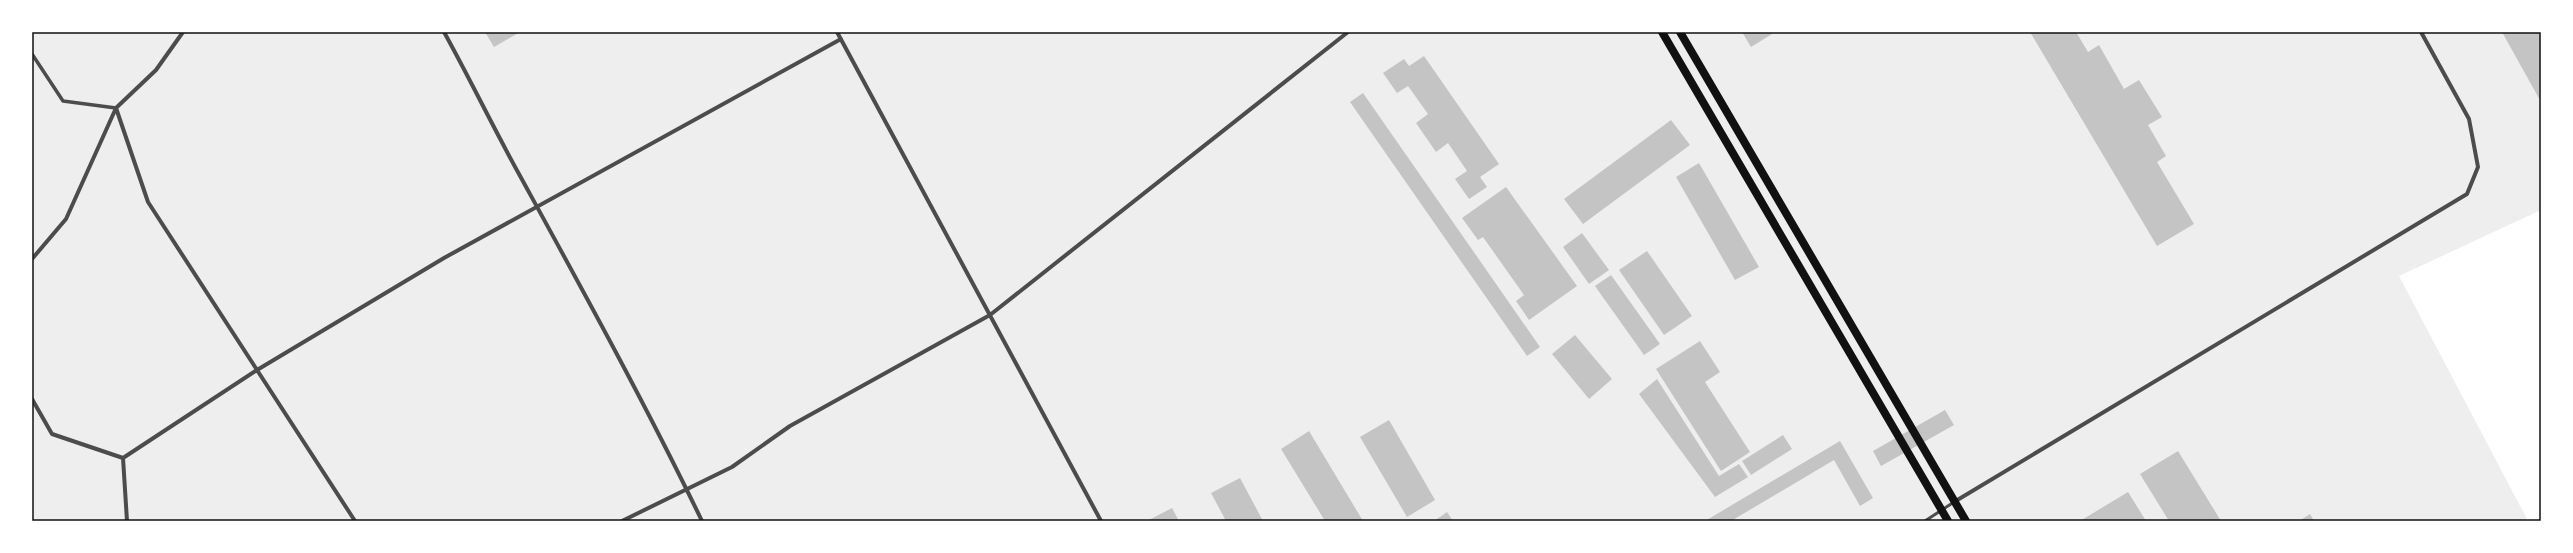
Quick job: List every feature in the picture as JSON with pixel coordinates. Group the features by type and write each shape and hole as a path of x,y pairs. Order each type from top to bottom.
{"main road":[{"path":"1662,32 1948,521"},
{"path":"1680,32 1966,521"}],"street":[{"path":"32,258 66,219 116,108 156,70 183,32"},
{"path":"444,32 600,319 702,521"},
{"path":"837,32 1101,521"},
{"path":"622,521 732,467 790,426 990,315 1348,32"},
{"path":"1954,502 2466,194 2478,167 2469,119 2421,32"},
{"path":"123,458 258,370 444,258 841,39"},
{"path":"32,54 63,101 116,108"},
{"path":"116,108 148,202 355,521"},
{"path":"32,399 52,434 123,458"},
{"path":"123,458 127,521"}],"lane":[{"path":"1925,521 1954,502"}],"shaded area":[{"path":"32,32 2541,32 2541,210 2399,276 2528,521 32,521"}],"building":[{"path":"485,32 520,32 494,47"},
{"path":"1742,32 1771,32 1772,34 1751,47"},
{"path":"2030,32 2076,32 2088,52 2099,45 2124,89 2139,80 2162,117 2148,125 2166,156 2157,162 2194,224 2157,246"},
{"path":"2502,32 2541,32 2541,102"},
{"path":"1424,56 1499,164 1480,177 1487,187 1469,199 1455,179 1467,171 1448,143 1436,152 1416,123 1428,114 1408,86 1397,93 1383,73 1404,59 1409,66"},
{"path":"1363,93 1540,347 1527,356 1350,102"},
{"path":"1671,120 1690,145 1583,224 1564,199"},
{"path":"1699,163 1759,267 1735,280 1676,177"},
{"path":"1506,187 1577,286 1529,320 1516,301 1524,295 1483,237 1478,240 1462,218"},
{"path":"1582,233 1609,270 1589,284 1563,247"},
{"path":"1647,251 1692,316 1664,335 1619,270"},
{"path":"1611,275 1660,344 1644,355 1595,286"},
{"path":"1575,335 1612,379 1589,399 1552,354"},
{"path":"1700,341 1720,372 1705,382 1750,452 1721,471 1656,369"},
{"path":"1657,379 1719,476 1739,464 1748,477 1715,497 1639,394"},
{"path":"1945,410 1954,425 1881,466 1873,451"},
{"path":"1389,420 1435,500 1407,517 1360,437"},
{"path":"1309,431 1363,521 1325,521 1281,449"},
{"path":"1783,435 1792,449 1751,475 1742,461"},
{"path":"1840,441 1873,498 1860,506 1834,460 1731,521 1705,521"},
{"path":"2178,451 2221,521 2169,521 2140,474"},
{"path":"1240,478 1263,521 1226,521 1211,493"},
{"path":"2128,492 2146,521 2080,521"},
{"path":"1172,508 1179,521 1147,521"},
{"path":"1447,512 1453,521 1434,521"},
{"path":"2310,514 2314,521 2299,521"}]}
